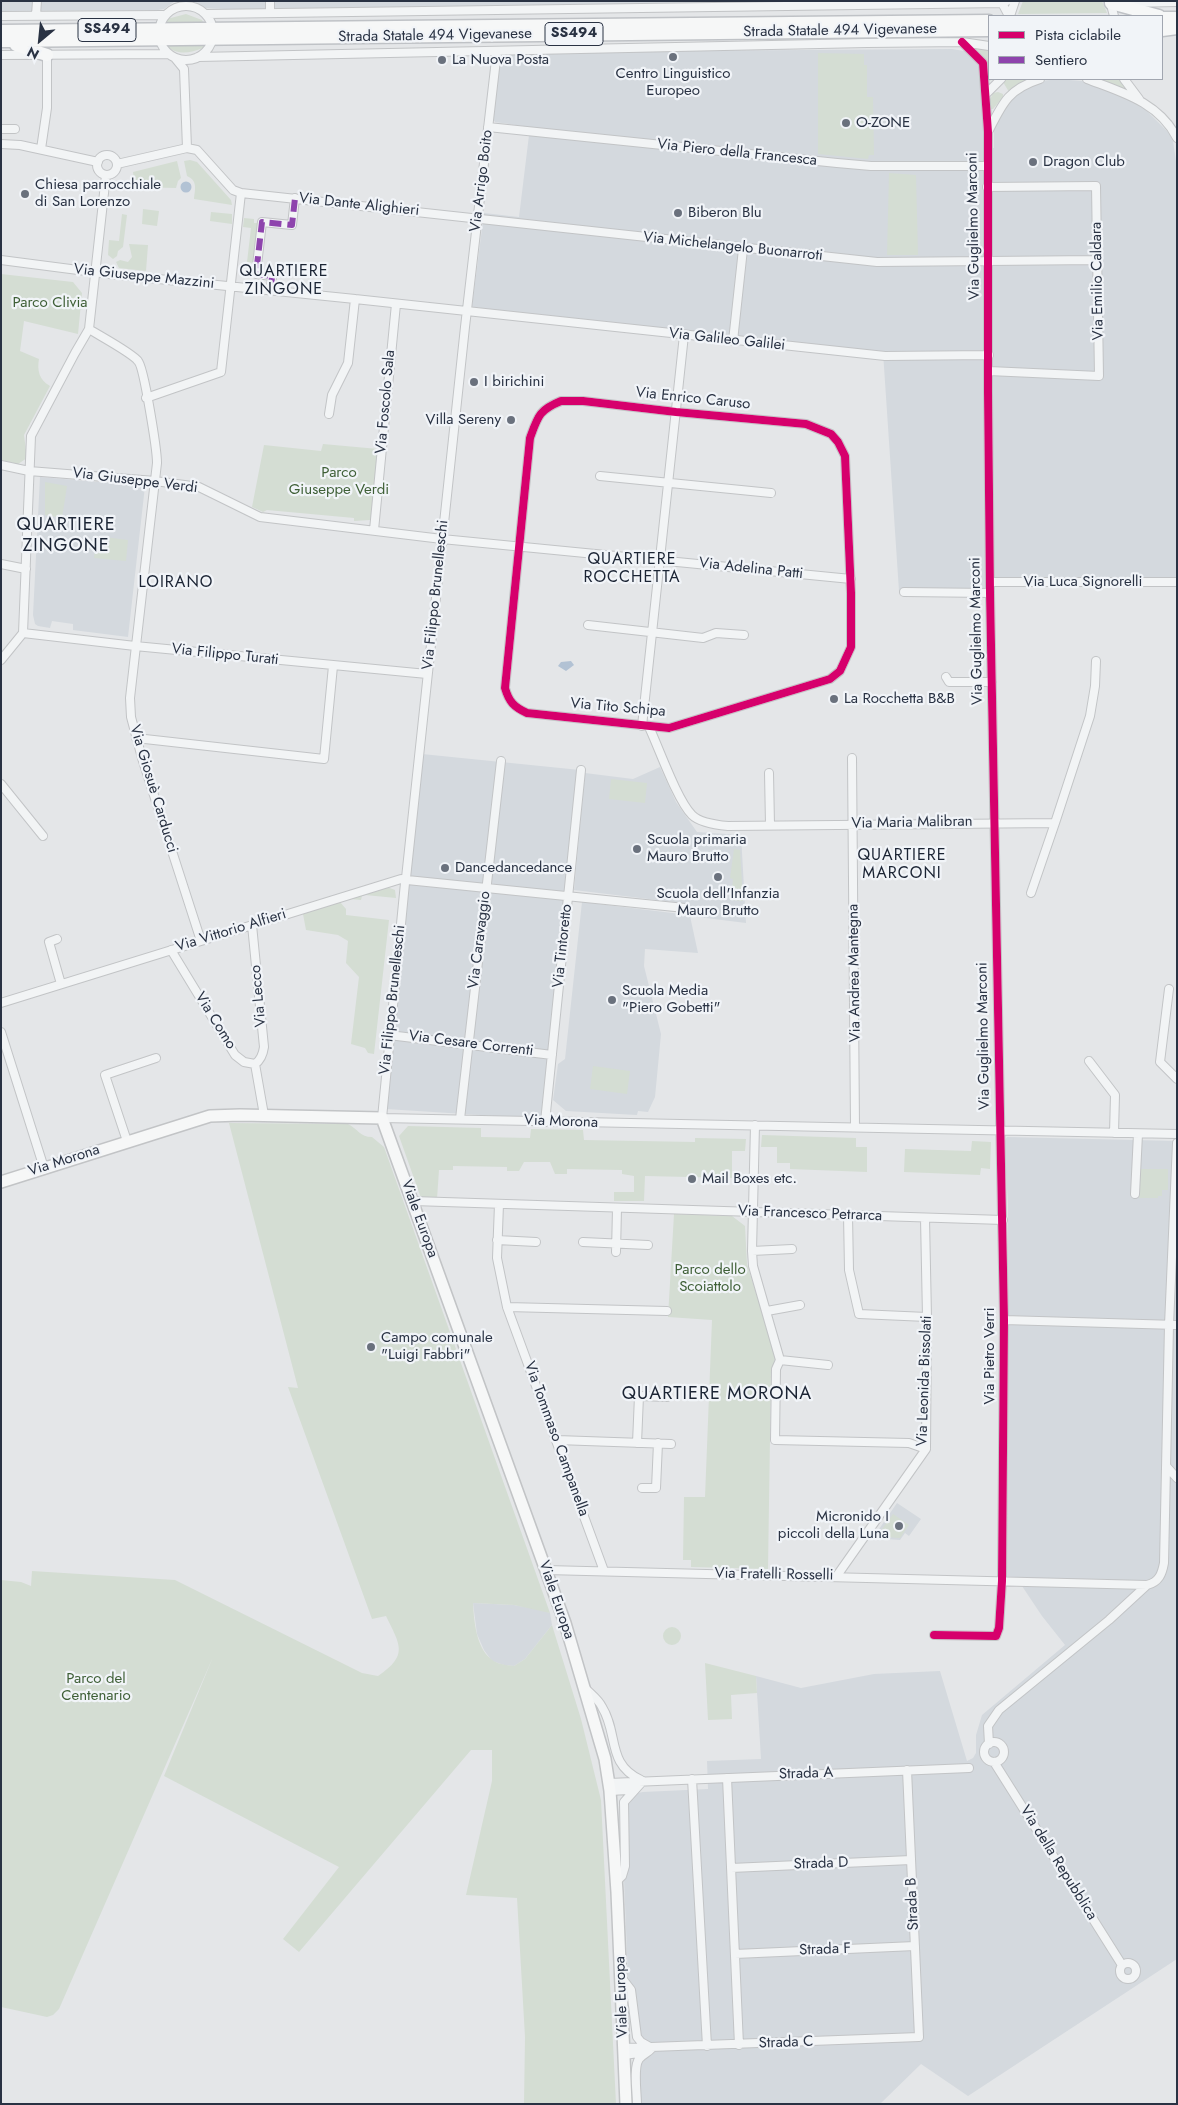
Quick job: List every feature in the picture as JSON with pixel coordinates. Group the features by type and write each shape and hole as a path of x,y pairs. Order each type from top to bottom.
{"main road":[{"path":"1110,2 1147,15"},
{"name":"Strada Statale 494 Vigevanese","path":"213,34 988,20"},
{"path":"1164,21 1177,27"},
{"path":"905,30 988,39"},
{"name":"Strada Statale 494 Vigevanese","path":"2,38 158,34 988,30"},
{"path":"2,38 47,55"},
{"name":"Via Morona","path":"1,1182 210,1116 264,1115 382,1118"},
{"name":"Viale Europa","path":"382,1118 546,1570 585,1687 605,1759 610,1787 616,1881 626,2104"}],"street":[{"path":"36,15 37,1"},
{"path":"1,16 163,15 172,9 177,1"},
{"path":"190,1 195,9"},
{"path":"270,1 270,12"},
{"path":"1010,15 1015,1"},
{"path":"172,9 195,9 207,14 1004,2 1010,15"},
{"path":"1114,15 1110,2 1174,2"},
{"path":"198,57 210,46 213,34 207,14"},
{"path":"163,15 158,34 172,56 184,69"},
{"path":"1,55 172,56 189,60 198,57 962,42 988,46"},
{"path":"962,42 983,63 988,132"},
{"name":"Via Arrigo Boito","path":"466,311 497,51"},
{"path":"40,149 47,108 47,55"},
{"path":"186,148 184,69 189,60"},
{"path":"986,94 1001,80"},
{"name":"Via Guglielmo Marconi","path":"999,1130 990,593 988,132 1003,101 1020,86 1037,80"},
{"path":"1090,80 1139,99"},
{"path":"1125,80 1139,99 1158,114 1172,129 1177,138"},
{"path":"994,87 1002,90 1008,96"},
{"name":"Via Piero della Francesca","path":"488,127 872,166 987,166"},
{"path":"1,129 15,129"},
{"path":"1,144 20,145 98,162"},
{"path":"117,164 186,148 197,150 233,190 241,192 221,372 146,398"},
{"path":"108,155 114,158 117,164 114,172 106,175 99,171 98,162 102,157 108,155"},
{"path":"1,660 23,633 31,436 75,353 90,329 106,175"},
{"name":"Via Emilio Caldara","path":"987,187 1096,186 1099,376 989,371"},
{"name":"Via Dante Alighieri","path":"241,192 477,218"},
{"path":"271,290 272,276 256,274 262,222 292,225 295,198"},
{"name":"Via Michelangelo Buonarroti","path":"477,218 877,262 1097,260"},
{"path":"733,341 743,248"},
{"name":"Via Giuseppe Mazzini","path":"1,260 96,273 466,311"},
{"path":"329,414 332,395 348,362 355,299"},
{"name":"Via Foscolo Sala","path":"374,530 396,304"},
{"name":"Via Galileo Galilei","path":"466,311 885,356 989,355"},
{"name":"Via Filippo Brunelleschi","path":"382,1118 405,880 466,311"},
{"name":"Via Giosuè Carducci","path":"90,329 139,361 144,375 146,398 157,449 155,481 135,646 130,698 131,717 201,941"},
{"path":"646,726 652,633 684,335"},
{"name":"Via Enrico Caruso","path":"519,546 530,438 539,416 545,408 561,401 583,401 806,424 831,434 838,442 845,456 851,579"},
{"name":"Via Giuseppe Verdi","path":"1,465 29,470 155,481 199,487 260,517 442,539"},
{"path":"600,476 771,493"},
{"name":"Via Adelina Patti","path":"442,539 851,579"},
{"name":"Via Tito Schipa","path":"519,546 505,688 509,702 527,713 646,726 669,728 830,679 840,671 851,647 851,579"},
{"path":"1,564 26,569"},
{"name":"Via Luca Signorelli","path":"990,582 1177,582"},
{"path":"904,592 990,593"},
{"path":"588,625 703,638 716,632 744,635"},
{"name":"Via Filippo Turati","path":"23,633 135,646 427,674"},
{"path":"1031,893 1090,716 1094,694 1096,661"},
{"path":"136,738 324,758 333,666"},
{"name":"Via Guglielmo Marconi","path":"946,677 949,682 992,682"},
{"name":"Via Maria Malibran","path":"646,726 682,799 692,815 720,825 1055,823"},
{"name":"Via Andrea Mantegna","path":"852,758 856,986 855,1127"},
{"name":"Via Caravaggio","path":"460,1119 501,761"},
{"name":"Via Tintoretto","path":"546,1122 581,770"},
{"path":"769,773 770,825"},
{"path":"1,784 43,836"},
{"path":"405,880 685,908"},
{"name":"Via Vittorio Alfieri","path":"1,1003 252,925 405,880"},
{"name":"Via Lecco","path":"252,925 264,1047 259,1061 255,1064"},
{"path":"57,940 49,942 61,984"},
{"name":"Via Como","path":"171,950 235,1055 244,1062 255,1064"},
{"path":"1169,989 1160,1062 1177,1079"},
{"path":"1,1032 44,1168"},
{"name":"Via Cesare Correnti","path":"389,1035 552,1054"},
{"path":"127,1141 105,1075 156,1058"},
{"path":"1089,1061 1114,1095 1114,1133"},
{"path":"255,1064 264,1115"},
{"name":"Via Morona","path":"382,1118 1177,1134"},
{"path":"755,1125 752,1251 753,1266 780,1360 776,1369 775,1440 909,1443 926,1448"},
{"name":"Via Pietro Verri","path":"999,1130 1003,1220 1004,1320 1002,1581"},
{"path":"1135,1194 1138,1134"},
{"path":"989,1744 988,1726 999,1710 1109,1620 1147,1585 1159,1578 1164,1563 1173,1325 1177,1142"},
{"name":"Via Francesco Petrarca","path":"413,1201 1003,1220"},
{"name":"Via Tommaso Campanella","path":"499,1204 497,1258 507,1307 604,1571"},
{"path":"616,1248 617,1208"},
{"path":"848,1215 849,1270 859,1314 927,1317"},
{"name":"Via Leonida Bissolati","path":"836,1577 926,1448 927,1317 925,1218"},
{"path":"497,1240 536,1242"},
{"path":"582,1242 616,1248 648,1245"},
{"path":"752,1251 792,1249"},
{"path":"767,1311 800,1305"},
{"path":"507,1307 667,1311"},
{"path":"1004,1320 1173,1325"},
{"path":"780,1360 828,1364"},
{"path":"637,1443 639,1396 667,1397"},
{"path":"557,1440 671,1444"},
{"path":"642,1488 656,1488 658,1443"},
{"path":"1167,1467 1177,1478"},
{"name":"Via Fratelli Rosselli","path":"546,1570 1147,1585"},
{"path":"934,1635 996,1636 999,1628 1002,1581"},
{"path":"585,1687 602,1706 618,1762 630,1775 643,1781 624,1802 625,1866 622,1876 616,1881"},
{"path":"995,1742 1003,1748 1002,1757 994,1762 985,1755 985,1749 989,1744 995,1742"},
{"name":"Via della Repubblica","path":"994,1762 1122,1965"},
{"name":"Strada A","path":"610,1787 643,1781 970,1768"},
{"name":"Strada B","path":"907,1770 919,2037"},
{"path":"727,1778 738,2045"},
{"path":"692,1779 708,2046"},
{"name":"Strada D","path":"731,1868 911,1860"},
{"name":"Strada F","path":"734,1954 915,1946"},
{"path":"621,1976 632,1990 637,2037 641,2042 652,2048 648,2054 641,2057 636,2065 637,2104"},
{"name":"Strada C","path":"624,2052 652,2048 919,2037"}],"shaded area":[{"path":"1,1 175,1 164,9 158,10 1,11"},
{"path":"193,1 951,1 266,11 203,8"},
{"path":"952,49 970,52 976,58 982,71 985,148 994,148 994,126 1012,96 1035,82 1070,80 1096,84 1143,107 1168,132 1173,141 1177,168 1177,579 986,580 986,591 899,591 883,352 472,307 484,213 519,217 530,127 495,122 493,119 501,52"},
{"path":"40,477 145,486 128,637 73,630 73,624 52,621 50,628 35,624 33,615"},
{"path":"422,754 580,770 543,1119 386,1109"},
{"path":"660,767 676,802 697,832 741,835 746,923 690,916 698,953 645,949 644,966 661,1034 655,1097 648,1112 638,1111 637,1115 566,1111 553,1100 558,1064 565,1059 582,902 689,915 690,904 574,890 585,773 633,779"},
{"path":"1007,1137 1177,1141 1177,1959 968,2096 921,2064 880,2104 641,2104 633,1989 628,1977 624,1879 629,1868 626,1806 630,1799 637,1793 643,1792 708,1789 707,1761 761,1759 756,1676 801,1688 874,1674 940,1671 967,1761 973,1758 976,1753 976,1735 982,1715 1065,1645 1042,1616 1022,1586 1007,1585 1008,1203 1004,1142"},
{"name":"Micronido I piccoli della Luna","path":"897,1503 921,1519 909,1536 905,1533 900,1540 886,1539 877,1532"},
{"path":"473,1603 514,1605 542,1610 550,1613 552,1625 525,1659 514,1666 504,1665 492,1661 484,1650 477,1634"}],"green space":[{"path":"1023,1 1102,1 1107,13 1018,14"},
{"path":"186,14 202,20 204,24 165,24 167,19"},
{"path":"205,44 203,48 183,52 174,51 166,45"},
{"path":"974,47 988,49 988,71 986,62"},
{"name":"O-ZONE","path":"818,53 864,54 864,65 867,65 867,97 873,97 874,155 869,155 868,159 818,154"},
{"path":"1005,80 1030,80 1009,92 1003,82"},
{"path":"1097,80 1122,80 1130,93"},
{"path":"993,93 1003,94 1003,97 993,109 990,109 989,102"},
{"path":"177,161 181,178 176,188 135,187 133,172"},
{"path":"184,161 197,162 231,200 232,205 194,199 194,183 187,176"},
{"path":"889,173 916,175 918,255 887,255"},
{"path":"143,209 159,211 157,226 142,224"},
{"path":"211,212 232,214 232,224 210,221"},
{"path":"122,214 127,215 123,247 113,259 108,255 109,240 119,241"},
{"path":"244,218 254,219 254,223 259,223 254,263 247,262 251,228 243,227"},
{"path":"129,244 148,245 146,271 119,268 116,262 120,260 128,262 132,257"},
{"name":"Parco Clivia","path":"1,274 73,282 82,293 78,334 24,321 20,351 39,359 38,367 40,374 43,381 50,386 24,435 27,458 18,464 1,460"},
{"name":"Parco Giuseppe Verdi","path":"323,444 378,449 372,517 370,520 354,521 354,518 267,510 263,512 252,507 264,445 321,451"},
{"path":"45,482 67,486 62,518 45,515"},
{"path":"96,536 128,540 126,561 94,558"},
{"path":"611,779 647,783 645,803 609,799"},
{"path":"734,849 740,850 743,901 731,900 733,879 730,878"},
{"path":"387,887 395,890 396,898 365,895 362,896 361,900 350,899"},
{"path":"340,902 346,909 346,915 389,920 374,1054 368,1053 365,1048 351,1044 359,977 346,963 348,941 338,935 306,930 303,914"},
{"path":"593,1066 630,1071 627,1094 590,1089"},
{"name":"Parco del Centenario","path":"229,1123 348,1124 362,1134 372,1137 384,1147 550,1613 514,1605 473,1603 479,1641 486,1654 493,1661 514,1666 525,1659 552,1625 581,1719 601,1800 616,2104 524,2104 525,2037 517,1898 466,1895 492,1781 492,1750 471,1750 299,1952 283,1939 339,1867 164,1776 213,1657 59,2009 53,2015 47,2017 1,2007 1,1580 21,1582 31,1586 32,1571 175,1580 362,1673 378,1676 388,1669 398,1655 398,1642 386,1616 372,1619 288,1387 298,1388"},
{"path":"408,1126 481,1128 481,1137 530,1138 531,1129 583,1130 584,1140 695,1142 695,1138 746,1139 745,1151 732,1151 732,1178 645,1176 644,1201 614,1201 614,1192 634,1192 634,1176 622,1174 622,1170 567,1169 567,1174 555,1174 550,1162 524,1162 519,1171 507,1171 507,1167 453,1166 453,1170 439,1170 437,1199 421,1198 399,1136"},
{"path":"762,1135 856,1138 856,1147 867,1147 867,1172 790,1169 790,1163 777,1163 777,1147 761,1147"},
{"path":"972,1141 991,1142 990,1169 981,1168 980,1175 904,1172 905,1149 971,1151"},
{"path":"1140,1169 1168,1169 1168,1190 1162,1190 1162,1196 1158,1196 1158,1198 1139,1198"},
{"name":"Parco dello Scoiattolo","path":"674,1214 732,1216 745,1226 747,1264 776,1357 771,1371 768,1569 691,1567 691,1560 683,1560 684,1497 705,1497 712,1320 668,1317"},
{"path":"893,1514 909,1525 900,1538 886,1537 880,1532"},
{"path":"672,1627 678,1630 681,1636 678,1642 672,1645 666,1642 663,1636 666,1630"},
{"path":"705,1663 756,1676 757,1693 731,1695 732,1719 708,1720"}],"water":[{"path":"186,181 192,187 186,193 180,187"},
{"path":"571,661 574,665 566,671 558,666 561,662"}],"marked path":[{"path":"271,290 272,276 256,274 262,222 292,225 295,198"}],"cycle path":[{"path":"934,1635 996,1636 999,1628 1002,1581 1004,1320 990,593 988,132 983,63 962,42"},
{"path":"561,401 583,401 806,424 831,434 838,442 845,456 851,593 851,647 840,671 830,679 669,728 527,713 513,704 505,688 530,438 540,415 548,407 561,401"}],"place":[{"name":"Centro Linguistico Europeo","path":"673,57"},
{"name":"La Nuova Posta","path":"442,60"},
{"name":"O-ZONE","path":"846,123"},
{"name":"Dragon Club","path":"1033,162"},
{"name":"Chiesa parrocchiale di San Lorenzo","path":"25,194"},
{"name":"Biberon Blu","path":"678,213"},
{"name":"I birichini","path":"474,382"},
{"name":"Villa Sereny","path":"511,420"},
{"name":"La Rocchetta B&B","path":"834,699"},
{"name":"Scuola primaria Mauro Brutto","path":"637,849"},
{"name":"Dancedancedance","path":"445,868"},
{"name":"Scuola dell'Infanzia Mauro Brutto","path":"718,877"},
{"name":"Scuola Media \"Piero Gobetti\"","path":"612,1000"},
{"name":"Mail Boxes etc.","path":"692,1179"},
{"name":"Campo comunale \"Luigi Fabbri\"","path":"371,1347"},
{"name":"Micronido I piccoli della Luna","path":"899,1526"}],"district":[{"name":"QUARTIERE ZINGONE","path":"284,281"},
{"name":"QUARTIERE ZINGONE","path":"66,536"},
{"name":"QUARTIERE ROCCHETTA","path":"632,569"},
{"name":"LOIRANO","path":"176,583"},
{"name":"QUARTIERE MARCONI","path":"902,865"},
{"name":"QUARTIERE MORONA","path":"717,1395"}]}
